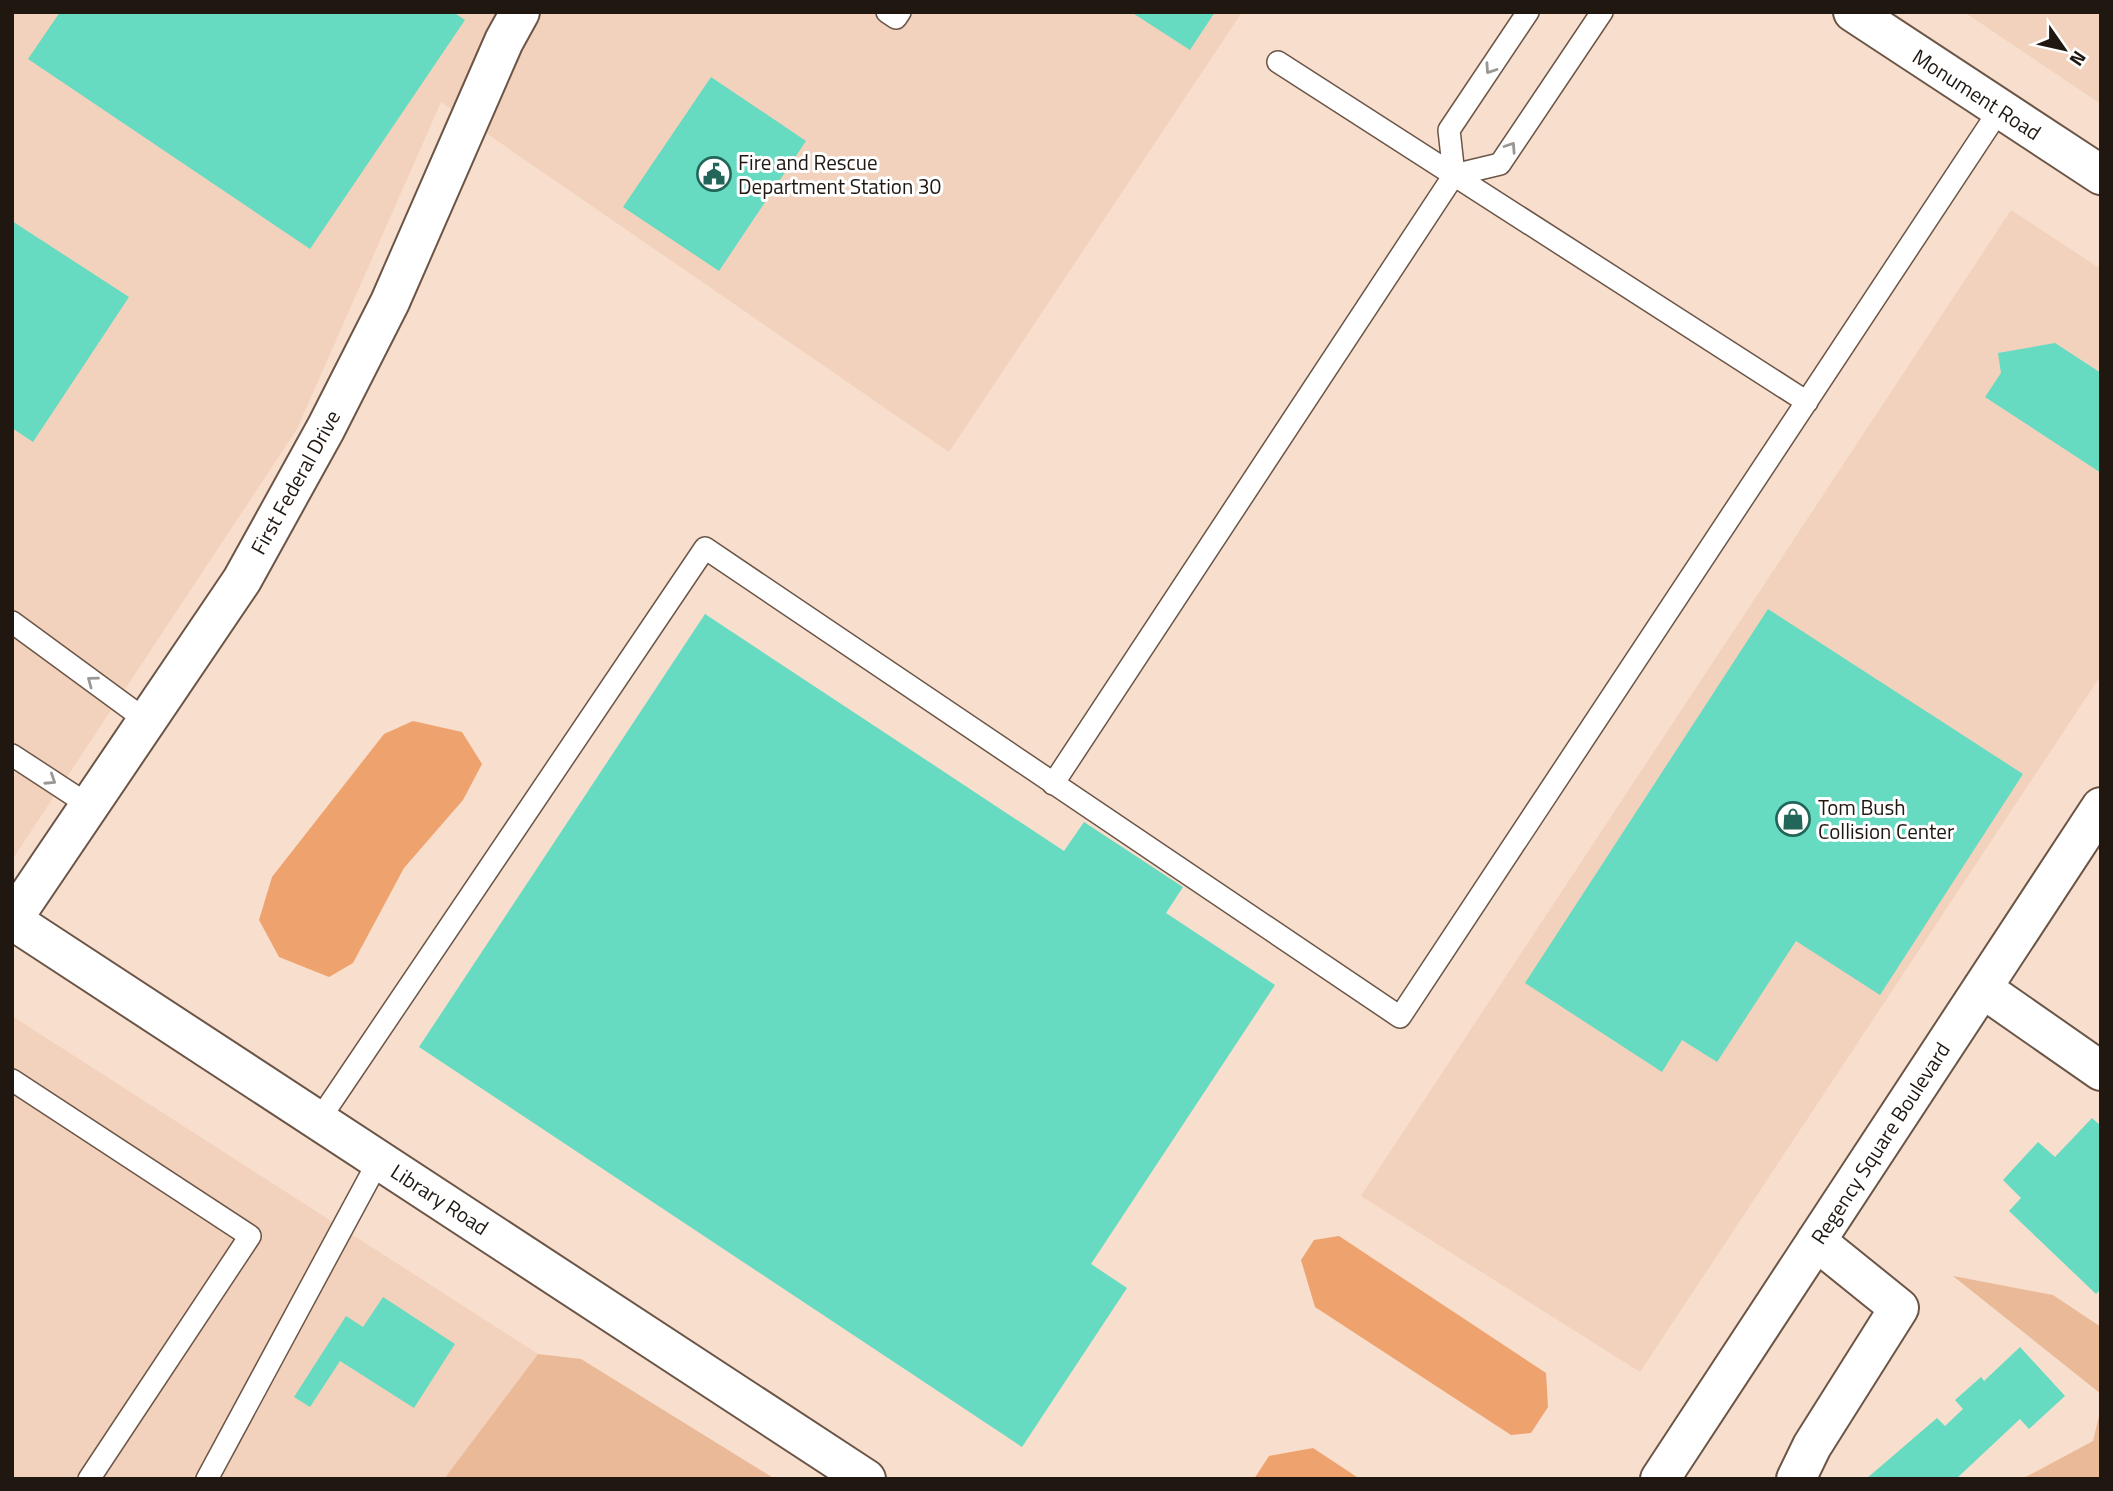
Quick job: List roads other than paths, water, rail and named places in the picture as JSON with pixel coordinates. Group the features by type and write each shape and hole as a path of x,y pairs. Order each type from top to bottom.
{"street":[{"name":"First Federal Drive","path":"12,920 242,580 326,428 390,302 504,41 520,12"},
{"name":"Monument Road","path":"1853,12 2101,175"},
{"name":"Regency Square Boulevard","path":"1660,1479 2101,807"},
{"name":"Library Road","path":"12,920 866,1479"},
{"path":"1982,988 2101,1071"},
{"path":"1796,1479 1812,1446 1899,1308 1816,1241"}],"lane":[{"path":"887,12 896,18 900,12"},
{"path":"1052,784 1454,175 1449,131 1528,12"},
{"path":"1454,175 1500,164 1602,12"},
{"path":"1278,62 1807,402"},
{"path":"319,1120 705,548 1400,1017 2000,109"},
{"path":"12,622 147,721"},
{"path":"12,755 90,806"},
{"path":"15,1087 250,1236 89,1479"},
{"path":"207,1479 379,1160"}],"place":[{"name":"Fire and Rescue Department Station 30","path":"714,174"},
{"name":"Tom Bush Collision Center","path":"1793,819"}]}
